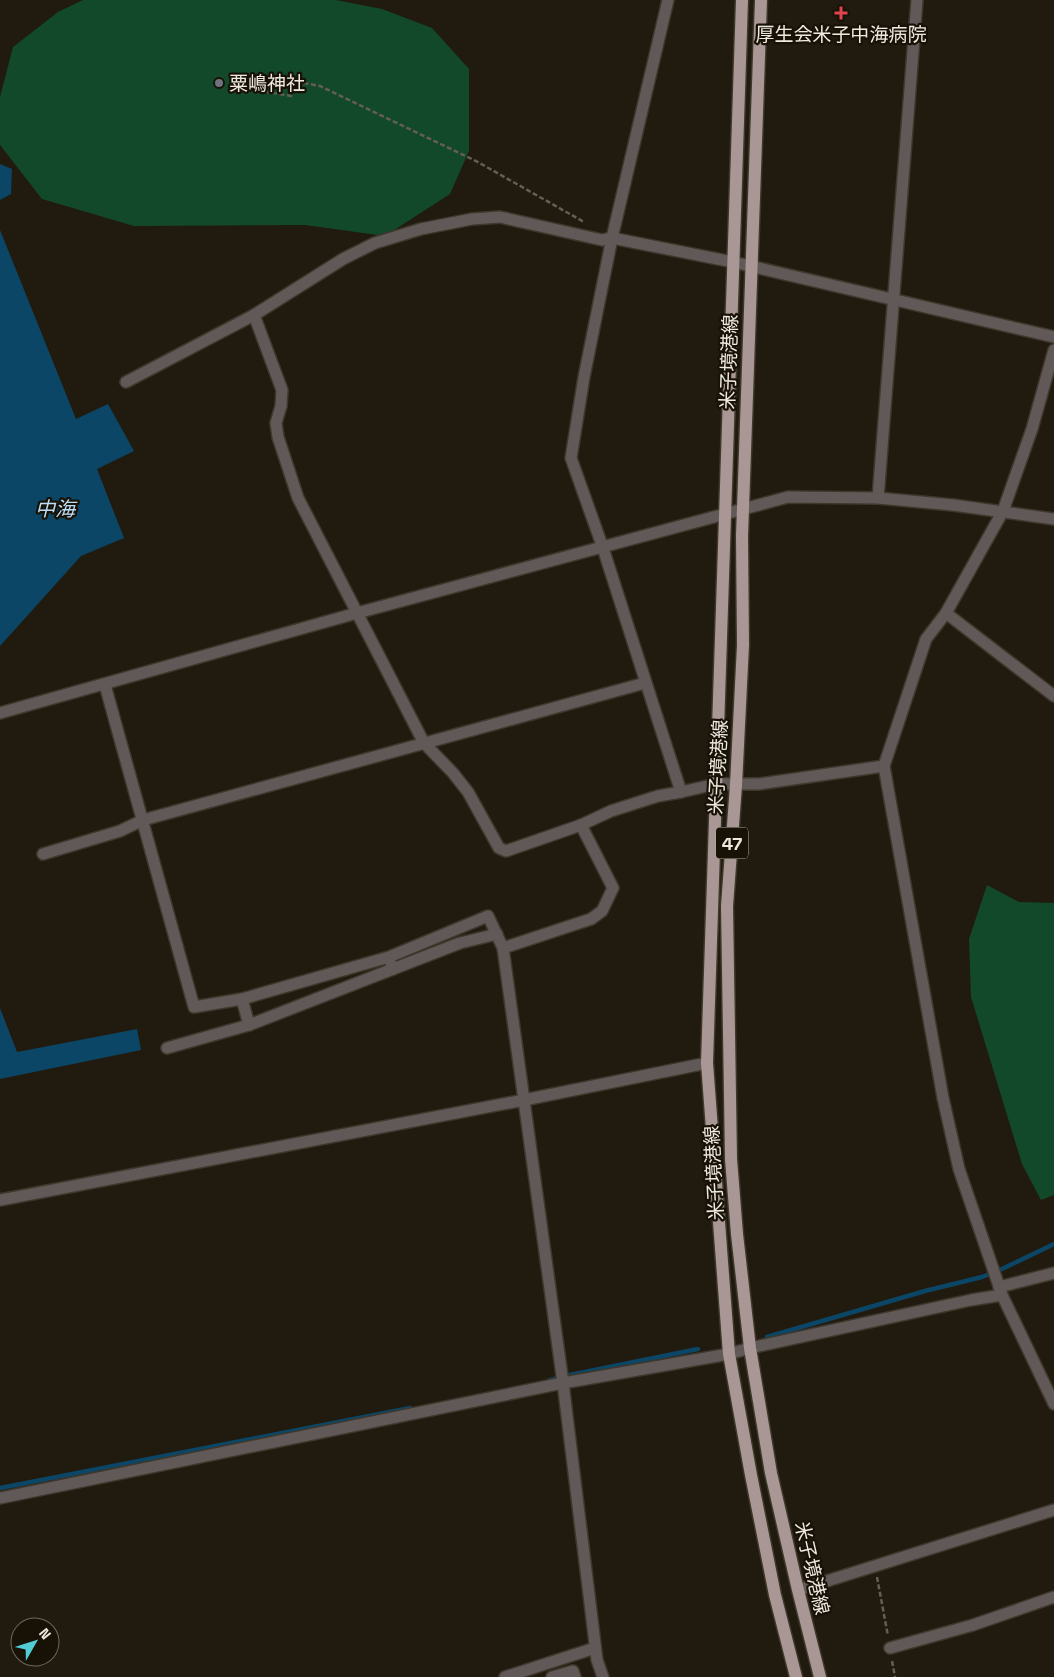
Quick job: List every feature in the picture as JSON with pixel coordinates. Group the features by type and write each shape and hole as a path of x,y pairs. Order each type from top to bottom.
{"main road":[{"name":"米子境港線","path":"742,0 707,1063 729,1354 775,1595 796,1677"},
{"name":"米子境港線","path":"761,0 742,536 744,644 727,906 731,1159 737,1234 750,1348 771,1473 820,1677"}],"street":[{"path":"668,0 612,238 584,377 571,458 603,548 681,792"},
{"path":"878,498 918,0"},
{"path":"126,382 254,315 343,259 375,244 421,229 472,219 500,217 602,240 612,238 733,262 1054,337"},
{"path":"254,315 282,390 281,406 276,423 278,437 298,498 424,743 453,773 468,792 499,848 506,851 581,825 611,811 658,796 716,784 759,784 884,766"},
{"path":"1054,350 1032,429 1003,511 946,613 926,639 884,766 943,1098 959,1169 1001,1291 1054,1404"},
{"path":"0,714 357,613 788,497 878,498 1003,511 1054,520"},
{"path":"946,613 1054,696"},
{"path":"43,854 120,831 143,820 645,683"},
{"path":"105,684 194,1007 242,999 389,957 488,916 503,948 563,1383 595,1648 603,1677"},
{"path":"503,948 591,918 602,911 613,888 581,825"},
{"path":"167,1048 249,1025 460,943 497,934"},
{"path":"389,957 392,969"},
{"path":"242,999 249,1025"},
{"path":"0,1200 524,1100 707,1063"},
{"path":"0,1498 563,1383 729,1354 970,1300 1054,1273"},
{"path":"798,1590 1054,1510"},
{"path":"890,1648 973,1625 1054,1596"},
{"path":"505,1677 595,1648"},
{"path":"552,1677 573,1671 575,1677"}],"path":[{"path":"250,90 291,96 293,81 320,86 476,162 586,223"},
{"path":"874,1566 895,1677"}],"green space":[{"path":"83,0 336,0 382,9 432,28 469,69 469,151 450,194 385,236 305,225 134,226 42,199 0,145 0,97 13,47 58,12"},
{"path":"987,885 1019,902 1054,903 1054,1195 1041,1200 1022,1164 971,997 969,939"}],"water":[{"path":"0,164 12,169 11,194 0,200"},
{"name":"中海","path":"0,230 76,419 108,404 134,451 97,469 124,538 81,556 0,646"},
{"path":"0,1008 17,1052 137,1029 141,1050 0,1079"}],"waterway":[{"path":"767,1337 925,1291 982,1277 1054,1244"},
{"path":"548,1381 698,1349"},
{"path":"0,1488 410,1408"}],"place":[{"name":"厚生会米子中海病院","path":"841,13"},
{"name":"粟嶋神社","path":"219,83"}]}
